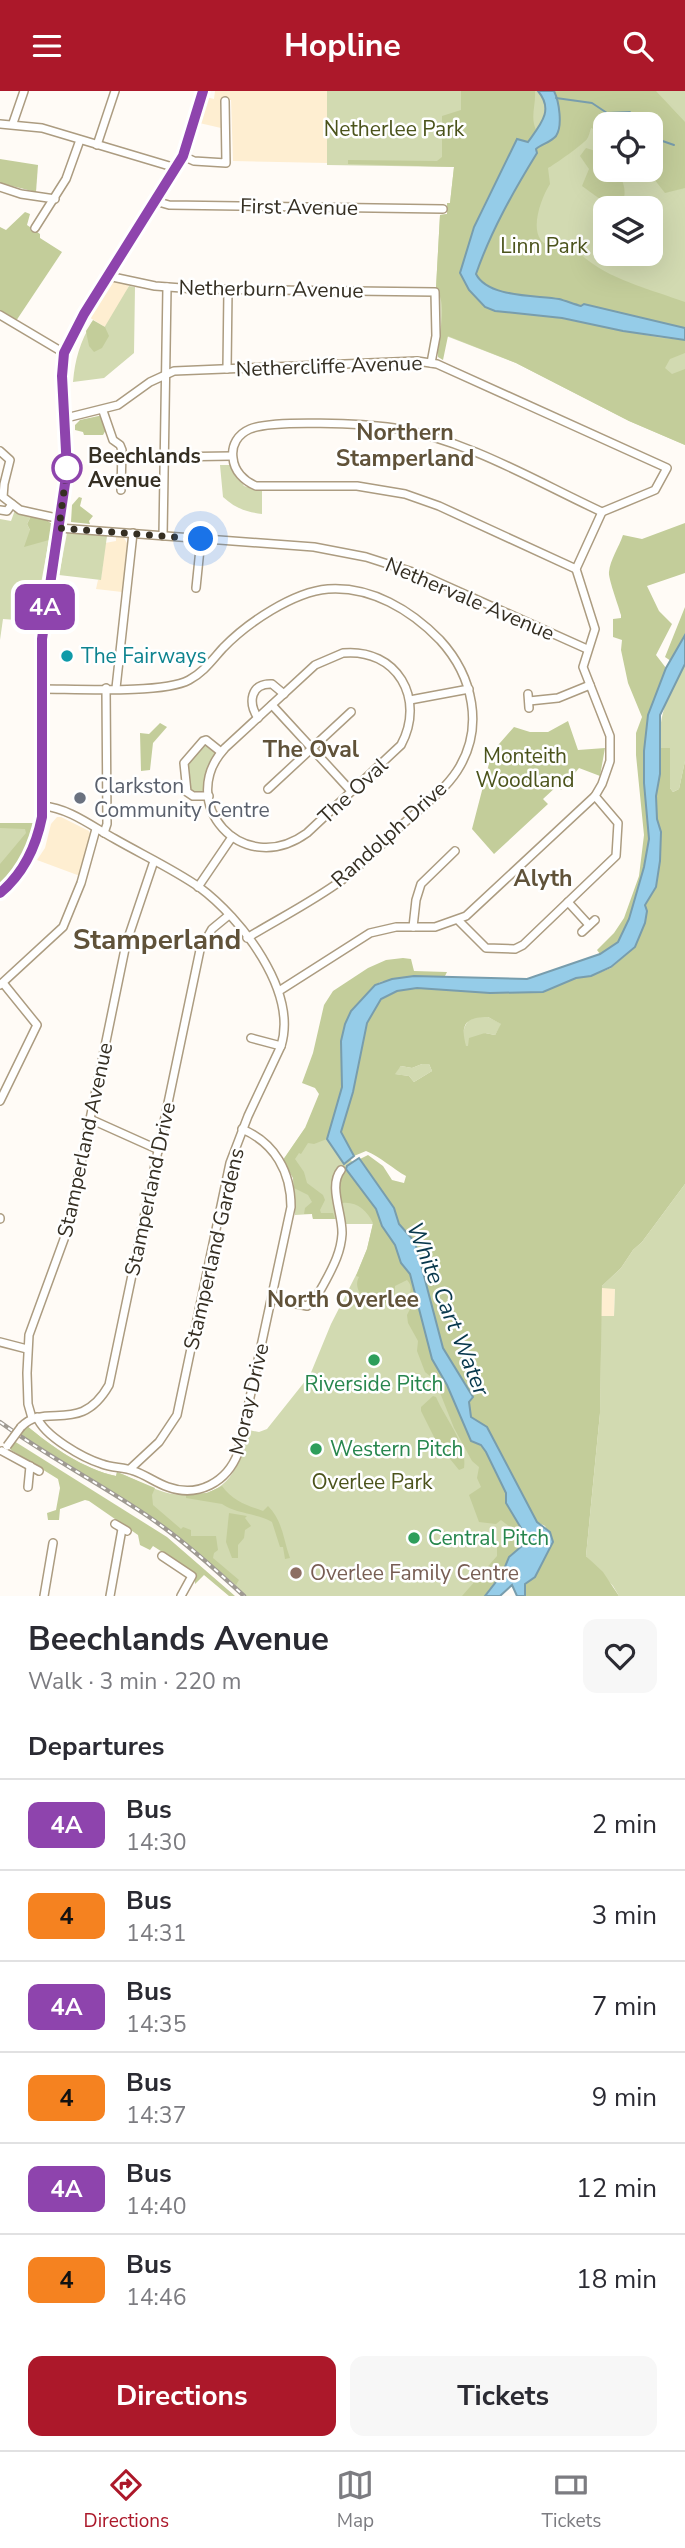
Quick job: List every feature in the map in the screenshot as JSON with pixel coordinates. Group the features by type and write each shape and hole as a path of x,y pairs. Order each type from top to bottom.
{"main road":[{"path":"0,893 13,881 32,852 39,832 43,806 43,625 68,463 62,376 64,353 107,276 183,156 203,91"}],"street":[{"path":"13,123 24,91"},
{"path":"97,145 115,91"},
{"path":"183,156 203,162 226,163 225,101"},
{"path":"0,124 13,123 42,128 176,168"},
{"path":"35,225 55,199 72,166 80,140"},
{"path":"0,187 21,194 55,199"},
{"name":"First Avenue","path":"155,201 169,205 443,209"},
{"name":"Netherburn Avenue","path":"107,276 167,287 228,290 435,292 436,336 431,363"},
{"path":"163,536 167,287"},
{"path":"227,369 228,290"},
{"path":"0,315 64,353"},
{"name":"Nethercliffe Avenue","path":"66,418 103,411 118,405 166,374 174,372 417,361 431,363 667,468 654,490 602,512"},
{"path":"103,411 113,440 122,450 121,490"},
{"path":"279,991 370,933 396,927 435,927 458,921 473,911 595,796 605,777 610,749 607,724 583,667 595,625 576,569 602,512 469,449 442,439 394,428 343,424 262,426 251,428 238,437 232,456 234,464 245,480 256,486 358,486 405,494 439,506 576,569"},
{"path":"0,450 10,460 3,494 20,510 60,523"},
{"path":"164,457 232,456"},
{"path":"0,510 7,510 12,504"},
{"name":"Nethervale Avenue","path":"60,523 163,536 314,547 392,564 587,649"},
{"path":"116,688 133,533"},
{"path":"196,589 201,539"},
{"name":"Randolph Drive","path":"42,689 162,687 182,683 199,674 229,643 260,618 301,595 336,589 359,591 382,599 410,614 444,645 461,670 474,712 471,738 464,759 450,780 339,881 247,938"},
{"path":"198,887 232,837 214,815 209,796 211,773 221,752 322,661 349,652 375,658 393,669 410,700 469,689"},
{"path":"258,719 251,703 251,697 257,688 272,684 284,694"},
{"path":"529,701 558,698 590,685"},
{"path":"104,833 107,824 106,688"},
{"name":"The Oval","path":"232,837 251,847 270,849 283,846 307,833 398,748 410,724 410,700"},
{"path":"272,705 351,791"},
{"path":"268,789 351,712"},
{"path":"209,796 193,796 187,792 184,763 206,740 221,752"},
{"path":"458,921 486,948 515,949 523,945 617,856 618,823 595,796"},
{"name":"Stamperland Gardens","path":"43,806 59,809 198,887 229,915 247,938 279,991 284,1020 281,1046 242,1129 225,1181 177,1415 159,1442 130,1469"},
{"path":"0,1101 37,1025 1,984 63,927 81,883 96,829"},
{"path":"413,927 421,884 454,851"},
{"name":"Stamperland Avenue","path":"34,1418 28,1404 29,1335 67,1231 127,944 154,861"},
{"path":"568,902 592,922 582,932"},
{"name":"Stamperland Drive","path":"34,1418 79,1414 99,1399 109,1385 200,950 212,929 229,915"},
{"path":"251,1039 281,1046"},
{"path":"90,1119 159,1150"},
{"name":"Moray Drive","path":"34,1418 57,1439 89,1459 112,1467 130,1469 166,1487 193,1491 208,1486 227,1473 238,1453 288,1226 291,1192 288,1177 276,1154 262,1141 242,1129"},
{"path":"272,1299 305,1307 311,1304 339,1254 344,1219 335,1184 341,1170"},
{"path":"0,1342 27,1349"},
{"path":"34,1418 21,1427 3,1450 39,1471"},
{"path":"28,1487 30,1466"},
{"path":"110,1596 125,1530 115,1524"},
{"path":"44,1596 53,1543"},
{"path":"162,1556 192,1576 181,1596"}],"shaded area":[{"path":"215,91 327,91 327,163 233,161 231,100 220,100 221,128 195,122 202,96 214,99"},
{"path":"108,276 130,282 105,327 84,314"},
{"path":"116,537 124,538 127,543 122,592 96,589 98,580 101,579 105,543 116,541"},
{"path":"26,586 40,589 33,622 16,620 17,601"},
{"path":"57,817 89,831 91,835 80,876 37,860 45,848 51,824"},
{"path":"602,1288 615,1288 614,1316 601,1316"}],"green space":[{"path":"327,91 685,91 685,445 629,421 516,363 441,334 440,294 436,288 440,215 447,214 454,167 327,165"},
{"path":"461,91 535,91 533,115 536,130 528,142 517,139 480,213 460,273 469,290 537,314 661,338 685,340 685,353 670,359 665,368 672,374 685,369 685,445 629,421 516,363 448,336 443,360 438,357 442,313 442,304 436,288 440,215 447,214 454,167 348,164 348,160 437,161 442,157 442,116 461,110"},
{"name":"Linn Park","path":"554,91 656,91 685,122 685,188 665,193 656,182 663,182 663,112 593,112 593,129 585,141 548,168 550,184 539,210 537,229 539,238 545,243 554,246 571,244 593,266 685,302 685,328 584,304 581,306 562,300 502,291 482,282 476,274 502,211 537,153 536,149 545,143 556,94"},
{"path":"586,148 593,150 593,182 622,182 624,196 596,196 582,186 589,169 580,156"},
{"path":"0,159 38,165 36,192 0,183"},
{"path":"25,212 30,214 27,225 40,234 40,238 62,252 16,321 0,311 0,227 6,230"},
{"path":"129,286 135,287 134,353 104,378 73,382 79,351 92,322 104,328"},
{"path":"93,320 105,327 109,336 102,348 94,352 89,346 86,331"},
{"path":"103,415 107,428 103,435 84,435 83,432 75,430 75,425 80,420"},
{"path":"220,465 231,465 244,486 262,491 262,514 241,509 223,497"},
{"path":"79,497 82,498 80,506 93,516 90,524 71,522 72,505"},
{"path":"15,510 31,516 27,524 30,530 49,540 40,589 26,587 24,601 17,601 16,620 3,619 0,640 0,519 11,521"},
{"path":"31,516 45,519 52,524 49,540 24,547 30,530 27,524"},
{"path":"685,523 685,573 647,586 659,611 672,624 656,655 666,668 647,727 645,761 649,838 645,860 638,892 623,934 616,944 600,954 597,950 624,918 639,876 644,835 636,755 636,733 642,717 628,683 621,650 622,640 613,637 613,619 621,618 621,615 609,572 623,535 642,539"},
{"path":"67,533 107,536 101,580 59,575"},
{"path":"685,607 685,635 671,661 665,657"},
{"path":"685,664 685,761 679,789 673,792 670,788 670,748 659,748 661,723 673,685"},
{"name":"Monteith Woodland","path":"568,721 578,750 605,748 600,776 579,768 561,790 557,786 543,799 548,804 494,854 472,829 492,752 514,727 530,732 548,732"},
{"path":"160,723 167,727 153,743 150,770 141,771 140,733 149,734"},
{"path":"201,744 217,751 208,766 203,793 191,793 185,770"},
{"path":"659,748 670,748 670,788 673,792 679,789 685,761 685,1184 621,1268 602,1286 600,1413 586,1556 603,1572 619,1596 525,1596 525,1584 535,1577 553,1542 545,1526 537,1522 487,1427 471,1417 469,1402 473,1397 443,1348 415,1242 399,1224 394,1208 360,1159 368,1155 383,1166 392,1180 404,1183 406,1176 366,1151 354,1156 341,1132 353,1092 367,1023 381,999 397,991 417,988 490,993 552,988 611,968 635,947 645,923 645,905 656,887 660,861 661,832 657,819 656,796 660,774","holes":["488,1017 501,1024 495,1035 485,1033 469,1038 466,1046 466,1023 474,1018","429,1064 432,1071 414,1082 409,1076 395,1074 401,1066 412,1068"]},
{"path":"0,823 35,823 18,864 0,884"},
{"path":"0,823 35,823 18,864 0,884 0,864 26,833 25,829 0,828"},
{"path":"411,959 414,971 447,972 445,976 414,976 380,982 351,1011 341,1041 342,1087 327,1139 314,1144 308,1143 295,1159 304,1172 307,1183 323,1195 325,1200 321,1213 333,1213 335,1219 313,1219 312,1214 304,1214 305,1208 312,1202 308,1195 294,1188 293,1178 283,1160 305,1128 319,1094 315,1088 302,1083 313,1053 324,1005 333,991 368,968 386,960"},
{"path":"472,1017 488,1017 502,1024 495,1035 485,1033 468,1047 465,1046 463,1038 464,1030"},
{"path":"429,1064 432,1071 414,1082 409,1076 394,1074 401,1066 412,1068"},
{"name":"Overlee Park","path":"305,1128 337,1144 363,1174 534,1529 491,1596 246,1596 194,1549 166,1528 19,1434 27,1426 57,1449 92,1468 116,1476 117,1472 167,1493 205,1493 226,1481 239,1460 248,1430 259,1432 267,1429 310,1375 331,1324 357,1273 373,1224 345,1224 341,1219 313,1219 312,1214 295,1215 293,1178 283,1160"},
{"path":"347,1166 347,1170 376,1209 382,1226 395,1245 401,1263 410,1274 432,1359 447,1385 471,1440 481,1445 486,1452 506,1493 506,1504 524,1533 523,1545 509,1557 502,1574 485,1596 462,1596 497,1556 497,1546 511,1540 515,1531 501,1520 496,1524 479,1522 469,1495 481,1487 477,1478 479,1467 472,1461 454,1428 435,1380 425,1372 417,1351 418,1341 408,1323 407,1315 410,1309 407,1297 411,1291 409,1282 407,1280 395,1286 394,1300 377,1306 364,1301 359,1292 359,1277 356,1276 367,1249 373,1223 360,1207 352,1203 342,1203 339,1179"},
{"path":"685,1184 685,1596 619,1596 586,1556 600,1413 601,1316 614,1316 615,1289 602,1286 621,1268"},
{"path":"433,1396 436,1397 463,1450 464,1468 459,1470 437,1443 421,1411 421,1407"},
{"path":"27,1426 57,1449 92,1468 116,1476 117,1472 155,1488 152,1495 153,1505 181,1529 183,1527 191,1530 191,1536 216,1536 218,1550 213,1558 239,1580 236,1585 173,1532 133,1504 19,1434"},
{"path":"14,1441 167,1537 235,1596 229,1596 204,1575 195,1584 195,1573 153,1546 150,1550 140,1545 138,1535 89,1501 60,1509 59,1520 48,1520 47,1513 56,1510 60,1488 58,1479 11,1450 9,1447"},
{"path":"222,1486 235,1499 245,1504 263,1511 268,1506 280,1524 290,1558 285,1559 272,1522 222,1504 186,1498 186,1494 207,1493"},
{"path":"229,1513 247,1516 245,1518 251,1526 245,1530 244,1538 238,1545 238,1558 232,1558 226,1542"}],"water":[{"path":"538,91 554,91 560,113 558,132 554,138 536,149 537,153 511,197 476,274 482,282 502,291 559,299 581,306 584,304 685,328 685,340 562,318 495,311 485,307 469,290 460,273 474,227 517,139 528,142 544,117 545,104"},
{"path":"685,635 685,664 660,715 660,774 656,796 657,819 661,832 660,861 656,887 645,905 645,923 635,947 611,967 543,992 490,993 417,988 397,991 381,999 367,1023 353,1092 341,1132 354,1156 344,1164 327,1139 342,1087 341,1041 351,1011 375,985 414,976 527,979 600,954 618,942 629,919 649,839 644,783 648,715 666,668"},
{"path":"359,1158 394,1208 399,1224 415,1242 443,1348 473,1397 469,1402 471,1417 487,1427 537,1522 550,1532 553,1542 535,1577 525,1584 525,1596 517,1596 512,1585 500,1596 485,1596 502,1574 509,1557 523,1545 524,1533 506,1503 506,1493 486,1452 481,1445 471,1441 447,1385 432,1359 410,1274 401,1263 395,1245 382,1226 376,1209 346,1169"}],"waterway":[{"path":"556,98 592,103 606,112"},
{"path":"663,141 674,145"}],"railway":[{"path":"0,1422 162,1526 244,1596"}],"bus line":[{"name":"4A","path":"0,893 26,863 35,844 42,817 43,625 65,492 68,456 62,376 64,353 84,314 183,156 203,91"}],"place":[{"name":"Beechlands Avenue","path":"67,468"},
{"name":"The Fairways","path":"67,656"},
{"name":"Clarkston Community Centre","path":"80,798"},
{"name":"Riverside Pitch","path":"374,1360"},
{"name":"Western Pitch","path":"316,1449"},
{"name":"Central Pitch","path":"414,1538"},
{"name":"Overlee Family Centre","path":"296,1573"}],"district":[{"name":"Northern Stamperland","path":"405,445"},
{"name":"The Oval","path":"311,749"},
{"name":"Alyth","path":"543,878"},
{"name":"Stamperland","path":"157,940"},
{"name":"North Overlee","path":"343,1299"}],"route":[{"path":"67,468 59,528 201,539"}],"park label":[{"name":"Netherlee Park","path":"394,129"}],"water label":[{"name":"White Cart Water","path":"448,1309"}]}
